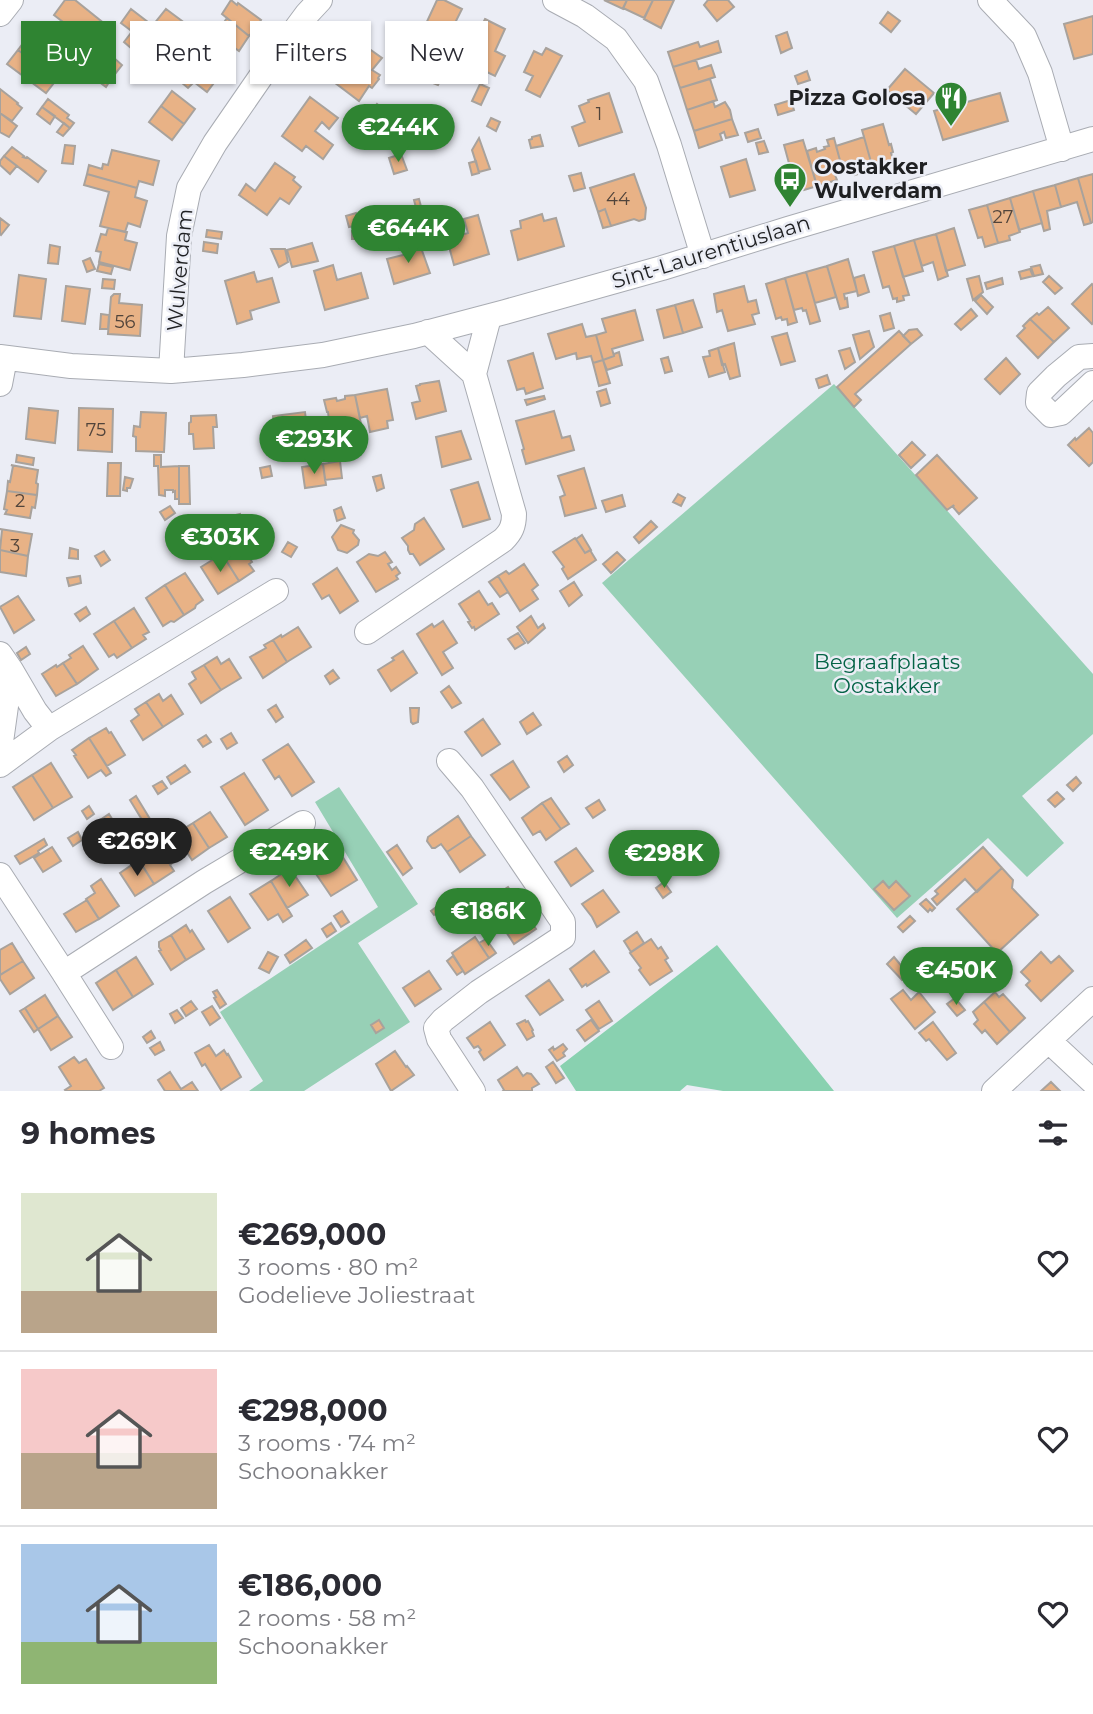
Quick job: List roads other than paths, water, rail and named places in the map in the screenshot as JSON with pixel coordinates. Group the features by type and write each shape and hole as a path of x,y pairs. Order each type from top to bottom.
{"street":[{"path":"0,14 11,0"},
{"name":"Wulverdam","path":"171,371 179,236 189,188 215,143 264,72 320,0"},
{"path":"555,0 585,16 616,39 646,81 703,256"},
{"path":"990,0 1024,36 1040,73 1062,149"},
{"name":"Sint-Laurentiuslaan","path":"2,358 71,366 171,371 323,355 489,317 1093,139"},
{"path":"367,632 511,533 514,514 474,374 489,317"},
{"path":"428,332 474,374"},
{"path":"1093,356 1079,357 1056,376 1039,393 1038,402 1051,415 1061,413 1093,383"},
{"path":"0,384 2,358"},
{"path":"0,765 49,729 276,591"},
{"path":"5,662 49,729"},
{"path":"0,749 5,662"},
{"path":"449,761 480,799 564,922 563,937 479,992 436,1028 439,1039 473,1091"},
{"path":"64,974 204,882 303,823"},
{"path":"0,875 111,1047"},
{"path":"994,1091 1093,999"},
{"path":"1049,1041 1093,1082"}],"place":[{"name":"Pizza Golosa","path":"951,128"},
{"name":"Oostakker Wulverdam","path":"790,209"}],"park label":[{"name":"Begraafplaats Oostakker","path":"887,674"}]}
